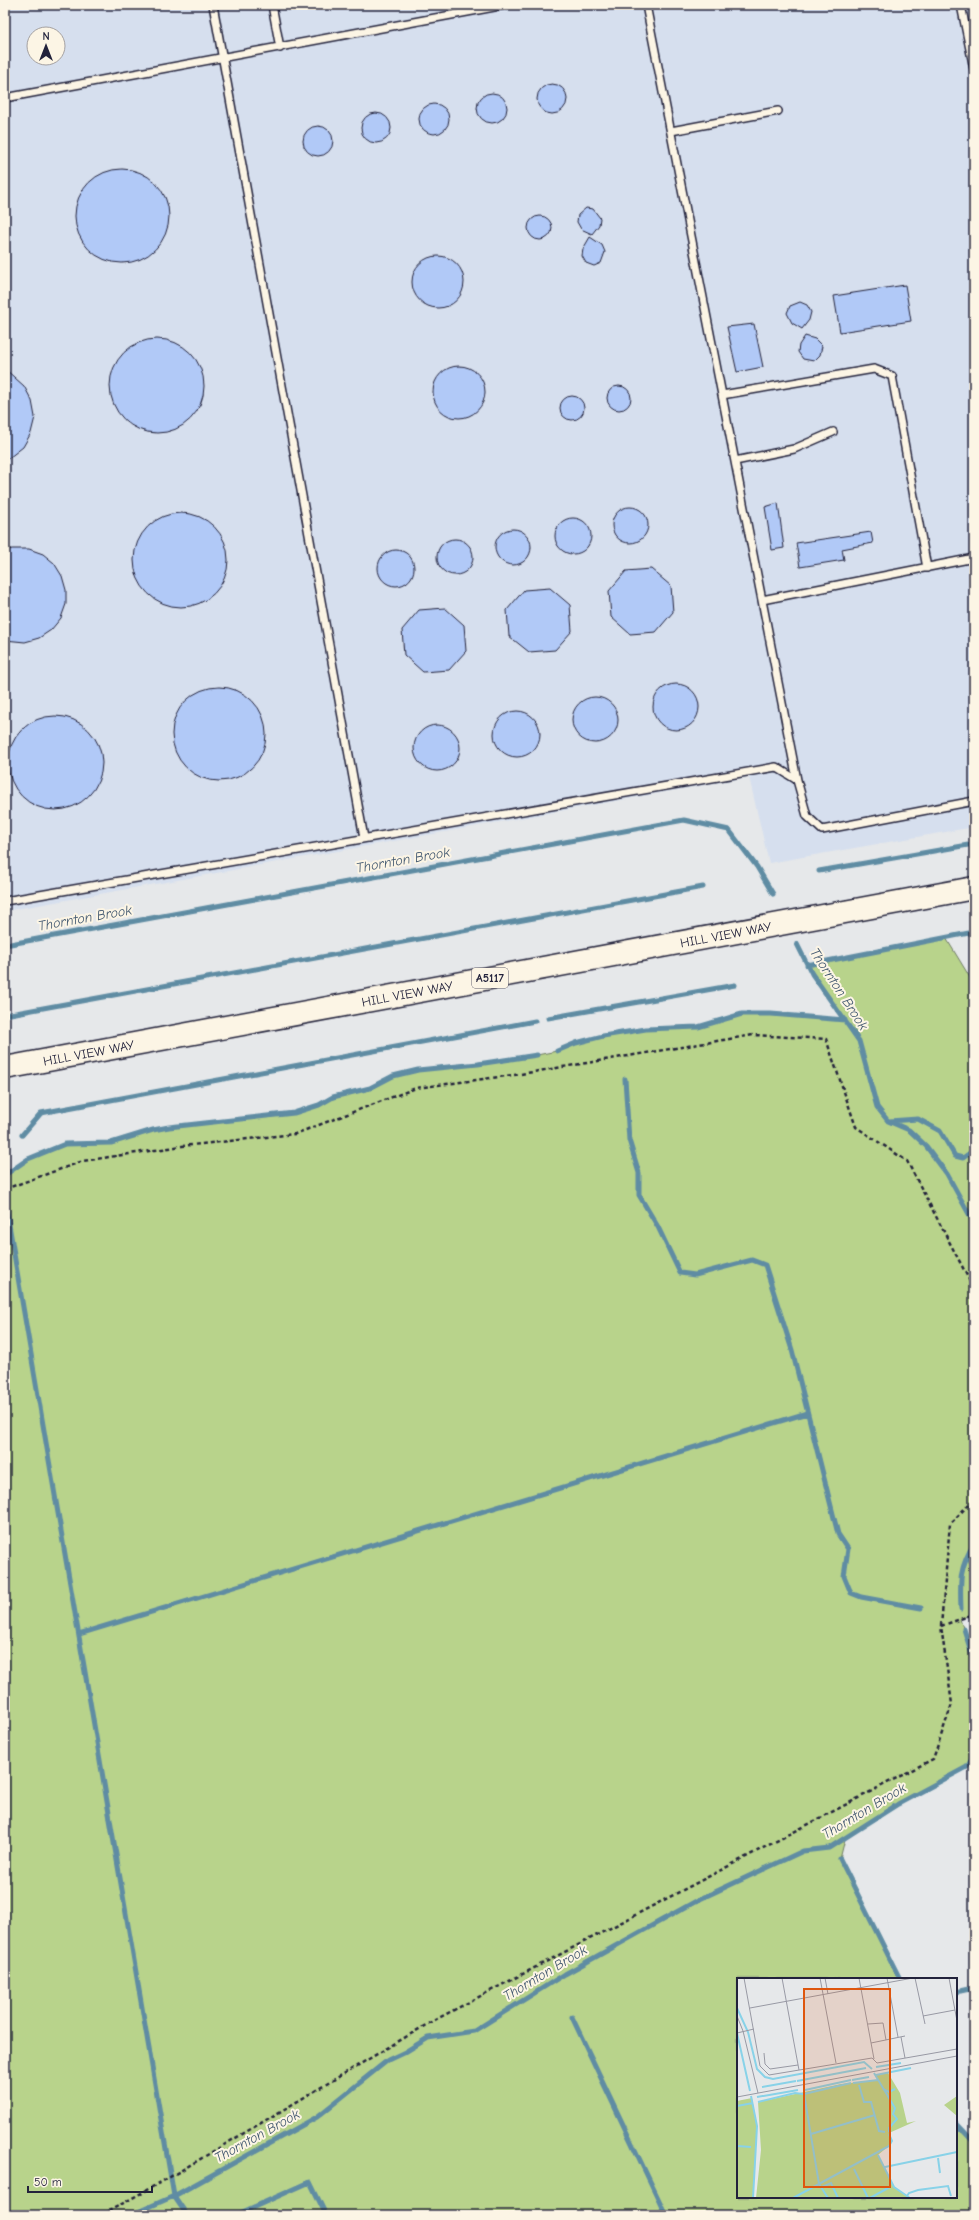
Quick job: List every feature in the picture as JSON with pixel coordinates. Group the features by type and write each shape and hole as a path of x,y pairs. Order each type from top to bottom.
{"main road":[{"name":"HILL VIEW WAY","path":"5,1068 974,888"}],"lane":[{"path":"213,5 364,838"},
{"path":"272,5 280,48"},
{"path":"5,98 505,5"},
{"path":"646,5 762,600 798,780 807,816 822,830 974,801"},
{"path":"961,5 974,69"},
{"path":"671,131 778,111"},
{"path":"722,395 874,369 892,376 927,568"},
{"path":"735,461 794,449 833,432"},
{"path":"762,600 974,558"},
{"path":"5,901 776,767 798,780"}],"path":[{"path":"5,1189 83,1161 182,1146 295,1134 416,1088 521,1074 753,1035 826,1039 856,1127 907,1161 974,1289"},
{"path":"102,2215 170,2177 431,2022 933,1759 952,1704 941,1626 950,1524 974,1500"},
{"path":"941,1626 974,1614"}],"shaded area":[{"path":"5,5 974,5 974,827 769,863 749,777 5,911"}],"green space":[{"path":"946,938 974,984 974,1614 960,1619 974,1661 974,1756 967,1767 898,1804 845,1839 840,1859 900,1978 737,1978 737,2198 957,2198 957,2124 974,2142 974,2215 5,2215 5,1175 28,1159 65,1144 111,1143 153,1130 169,1127 294,1113 319,1105 333,1097 370,1088 393,1076 418,1070 478,1064 537,1055 557,1051 576,1043 603,1036 646,1029 698,1027 742,1014 771,1014 844,1020 807,965"}],"building":[{"path":"552,84 558,85 566,93 566,105 558,113 552,114 546,113 538,105 537,99 538,93 546,85"},
{"path":"492,93 498,94 506,102 506,114 498,122 492,123 486,122 478,114 477,108 478,102 486,94"},
{"path":"434,104 440,105 448,113 448,125 440,133 434,134 428,133 420,125 419,119 420,113 428,105"},
{"path":"376,113 382,114 390,122 390,134 382,142 376,143 370,142 362,134 361,128 362,122 370,114"},
{"path":"318,126 324,127 332,135 332,147 324,155 318,156 312,155 304,147 303,141 304,135 312,127"},
{"path":"122,169 140,173 155,183 165,198 169,216 165,234 155,249 140,259 122,263 104,259 89,249 79,234 75,216 79,198 89,183 104,173"},
{"path":"586,208 593,209 600,218 599,225 592,234 581,229 577,222 578,215"},
{"path":"540,216 545,217 551,223 551,233 545,239 540,240 535,239 529,233 528,228 529,223 535,217"},
{"path":"590,237 602,245 605,252 601,263 594,266 586,263 582,256 583,249"},
{"path":"433,256 443,256 457,263 464,277 464,287 457,301 443,308 433,308 423,304 416,297 412,287 412,277 416,267 423,260"},
{"path":"905,285 911,321 840,332 834,296"},
{"path":"800,302 807,305 811,312 809,320 802,329 792,323 787,313 790,306"},
{"path":"754,324 763,367 737,372 727,327"},
{"path":"805,336 815,339 822,346 820,355 814,361 803,359 798,352 799,345"},
{"path":"157,339 175,343 190,353 200,368 204,386 200,404 190,419 175,429 157,433 139,429 124,419 114,404 110,386 114,368 124,353 139,343"},
{"path":"454,366 464,366 478,373 485,387 485,397 478,411 464,418 454,418 444,414 437,407 433,397 433,387 437,377 444,370"},
{"path":"5,369 24,386 32,401 35,417 31,433 23,447 5,461"},
{"path":"619,386 624,387 630,393 630,403 624,409 619,410 614,409 608,403 607,398 608,393 614,387"},
{"path":"572,396 577,397 583,403 583,413 577,419 572,420 567,419 561,413 560,408 561,403 567,397"},
{"path":"778,503 784,548 772,550 765,507"},
{"path":"634,507 643,512 647,518 647,532 643,538 634,543 626,543 617,538 613,532 612,521 617,512 623,508"},
{"path":"181,513 199,517 214,527 224,542 228,560 224,578 214,593 199,603 181,607 163,603 148,593 138,578 134,560 138,542 148,527 163,517"},
{"path":"577,518 586,523 590,529 590,543 586,549 577,554 569,554 560,549 556,543 555,532 560,523 566,519"},
{"path":"517,529 526,534 530,540 530,554 526,560 517,565 509,565 500,560 496,554 495,543 500,534 506,530"},
{"path":"871,532 873,543 842,549 844,560 800,567 796,543"},
{"path":"459,539 468,544 472,550 472,564 468,570 459,575 451,575 442,570 438,564 437,553 442,544 448,540"},
{"path":"12,549 29,549 43,554 54,563 62,576 66,590 66,604 61,618 51,630 39,638 25,642 5,640 5,551"},
{"path":"400,550 409,555 413,561 413,575 409,581 400,586 392,586 383,581 379,575 378,564 383,555 389,551"},
{"path":"651,569 671,586 673,612 656,632 630,634 611,617 609,591 626,571"},
{"path":"550,588 570,605 572,631 555,650 529,652 509,636 507,610 524,590"},
{"path":"445,608 464,625 466,651 449,670 423,672 404,655 402,630 419,610"},
{"path":"676,684 689,688 695,694 699,707 695,720 689,726 676,730 663,726 657,720 653,707 657,694 663,688"},
{"path":"219,687 237,691 252,701 262,716 266,734 262,752 252,767 237,777 219,781 201,777 186,767 176,752 172,734 176,716 186,701 201,691"},
{"path":"595,697 608,701 614,707 618,720 614,733 608,739 595,743 582,739 576,733 572,720 576,707 582,701"},
{"path":"517,711 530,715 536,721 540,734 536,747 530,753 517,757 504,753 498,747 494,734 498,721 504,715"},
{"path":"55,716 73,720 88,730 98,745 102,763 98,781 88,796 73,806 55,810 37,806 22,796 12,781 8,763 12,745 22,730 37,720"},
{"path":"437,725 450,729 456,735 460,748 456,761 450,767 437,771 424,767 418,761 414,748 418,735 424,729"}],"waterway":[{"name":"Thornton Brook","path":"5,945 684,820 729,830 757,867 773,894"},
{"path":"819,871 974,844"},
{"path":"5,1015 703,887"},
{"path":"807,965 974,932"},
{"name":"Thornton Brook","path":"797,944 812,974 859,1041 877,1107 888,1121 909,1130 926,1146 947,1174 974,1223"},
{"path":"548,1018 735,985"},
{"path":"557,1051 576,1043 603,1036 646,1029 698,1027 742,1014 771,1014 845,1020"},
{"path":"22,1135 41,1113 535,1021"},
{"path":"5,1175 28,1159 65,1144 111,1143 153,1130 169,1127 294,1113 319,1105 333,1097 370,1088 393,1076 418,1070 478,1064 537,1055"},
{"path":"625,1079 629,1140 639,1173 639,1195 658,1227 680,1273 695,1275 752,1260 765,1265 792,1350 838,1534 848,1549 844,1576 851,1593 861,1597 921,1608"},
{"path":"889,1121 918,1119 940,1131 955,1156 963,1158 974,1150"},
{"path":"5,1201 174,2196 187,2215"},
{"path":"79,1634 807,1413"},
{"name":"Thornton Brook","path":"961,1609 960,1591 963,1568 969,1552 974,1544"},
{"name":"Thornton Brook","path":"964,1629 974,1661"},
{"name":"Thornton Brook","path":"131,2215 174,2196 317,2117 388,2060 428,2038 474,2031 565,1974 700,1899 803,1851 829,1848 898,1804 967,1767 974,1756"},
{"path":"840,1859 900,1978"},
{"path":"957,1992 974,1988"},
{"path":"572,2017 666,2215"},
{"path":"957,2124 974,2142"},
{"path":"236,2215 310,2182 326,2215"}]}
